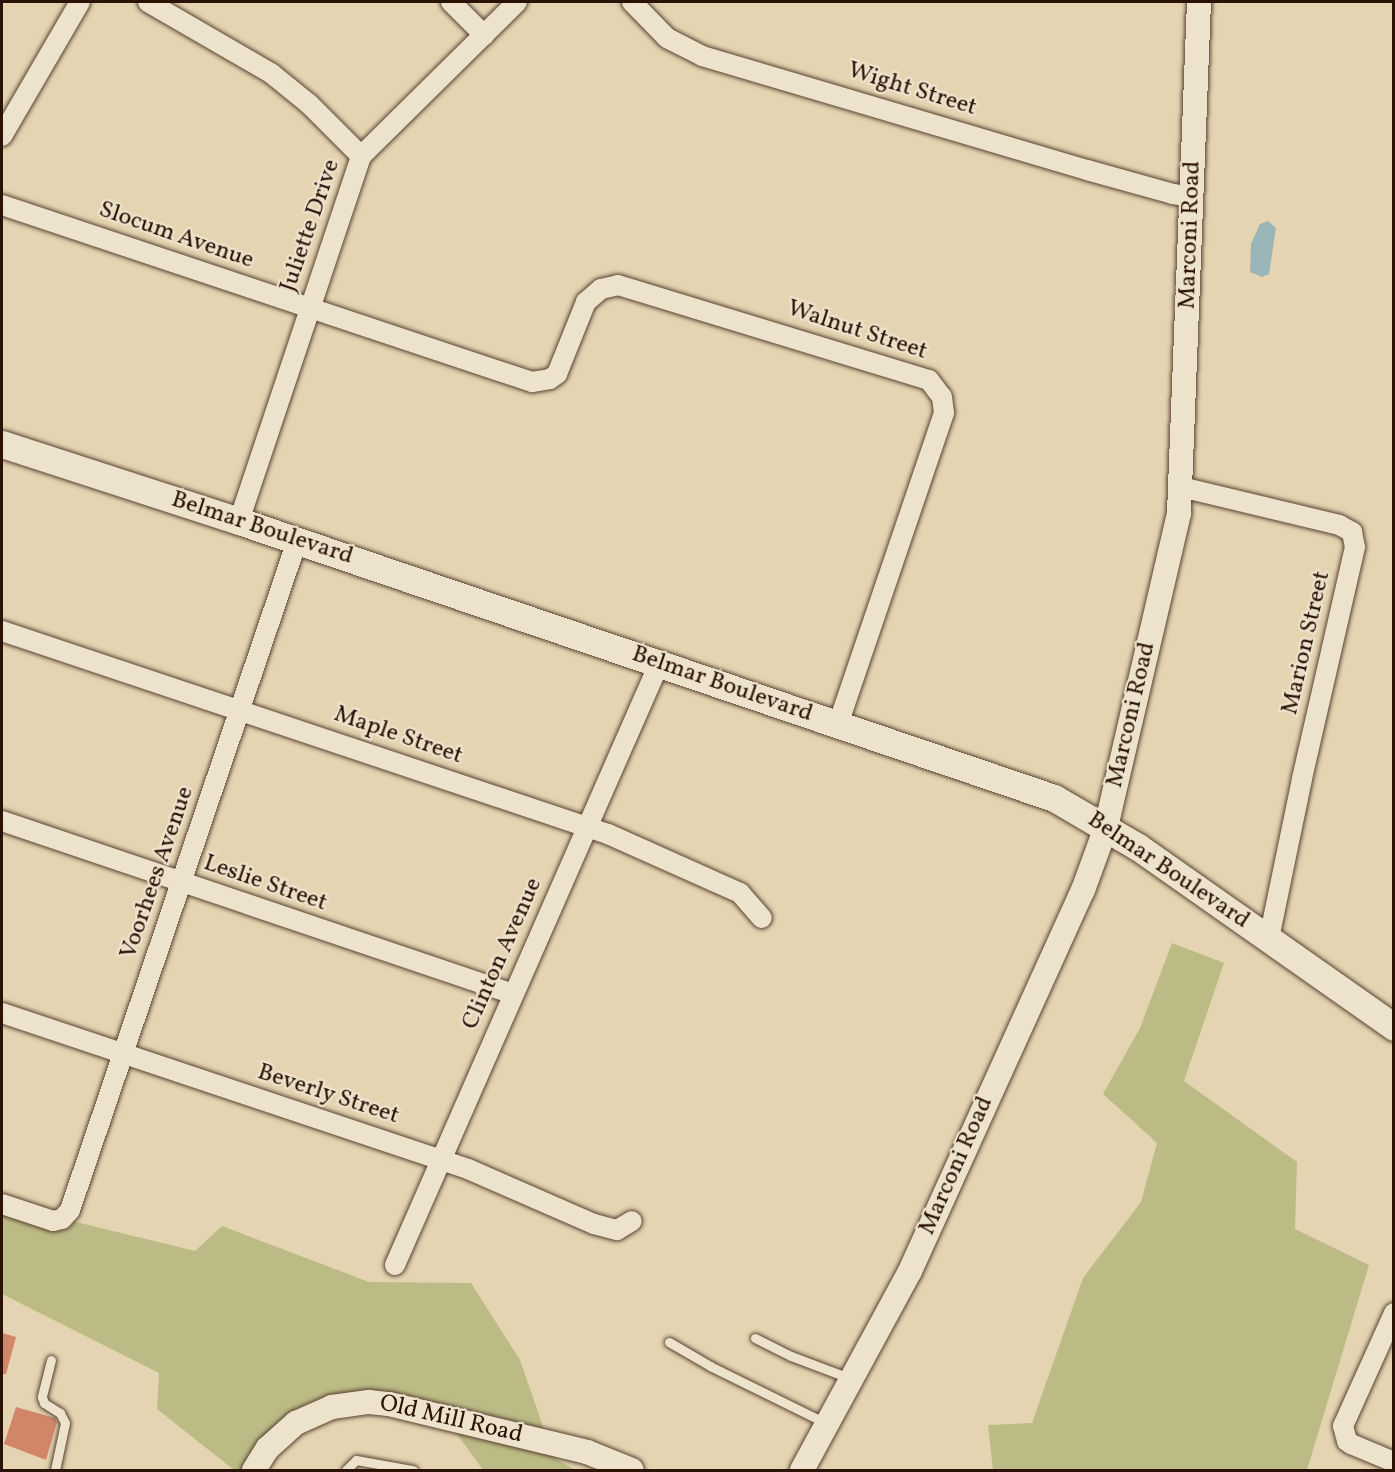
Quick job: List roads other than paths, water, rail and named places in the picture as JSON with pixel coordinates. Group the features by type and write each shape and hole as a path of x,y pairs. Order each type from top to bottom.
{"main road":[{"name":"Belmar Boulevard","path":"2,444 239,521 1054,798 1106,826 1394,1027"}],"street":[{"path":"2,136 80,2"},
{"path":"148,2 272,74 309,104 362,156"},
{"path":"451,2 484,35"},
{"name":"Juliette Drive","path":"239,521 362,156 517,2"},
{"name":"Wight Street","path":"632,2 667,38 702,56 1109,176 1173,194 1193,197"},
{"name":"Marconi Road","path":"802,1470 928,1232 1083,890 1106,826 1175,537 1181,487 1200,2"},
{"name":"Slocum Avenue","path":"2,205 521,379 540,382"},
{"name":"Walnut Street","path":"540,382 550,379 562,368 586,302 601,289 618,285 919,375 936,387 942,397 944,413 838,724"},
{"name":"Marion Street","path":"1181,487 1339,525 1352,532 1355,547 1302,779 1269,939"},
{"name":"Voorhees Avenue","path":"2,1204 46,1219 62,1219 70,1210 297,541"},
{"name":"Maple Street","path":"2,631 588,827 740,893 762,918"},
{"name":"Clinton Avenue","path":"395,1265 659,664"},
{"name":"Leslie Street","path":"2,821 513,994"},
{"name":"Beverly Street","path":"2,1013 442,1159 594,1224 617,1230 633,1221"},
{"path":"1394,1313 1343,1426 1351,1444 1394,1462"},
{"name":"Old Mill Road","path":"254,1470 268,1448 297,1423 332,1407 369,1402 389,1404 587,1452 632,1470"}],"lane":[{"path":"755,1338 791,1356 852,1379"},
{"path":"669,1342 710,1366 828,1424"},
{"path":"51,1360 42,1397 44,1403 60,1413 65,1423 55,1470"},
{"path":"346,1470 356,1460 413,1470"}],"water":[{"path":"1268,221 1276,228 1269,274 1262,277 1250,272 1251,244 1260,224"}]}
